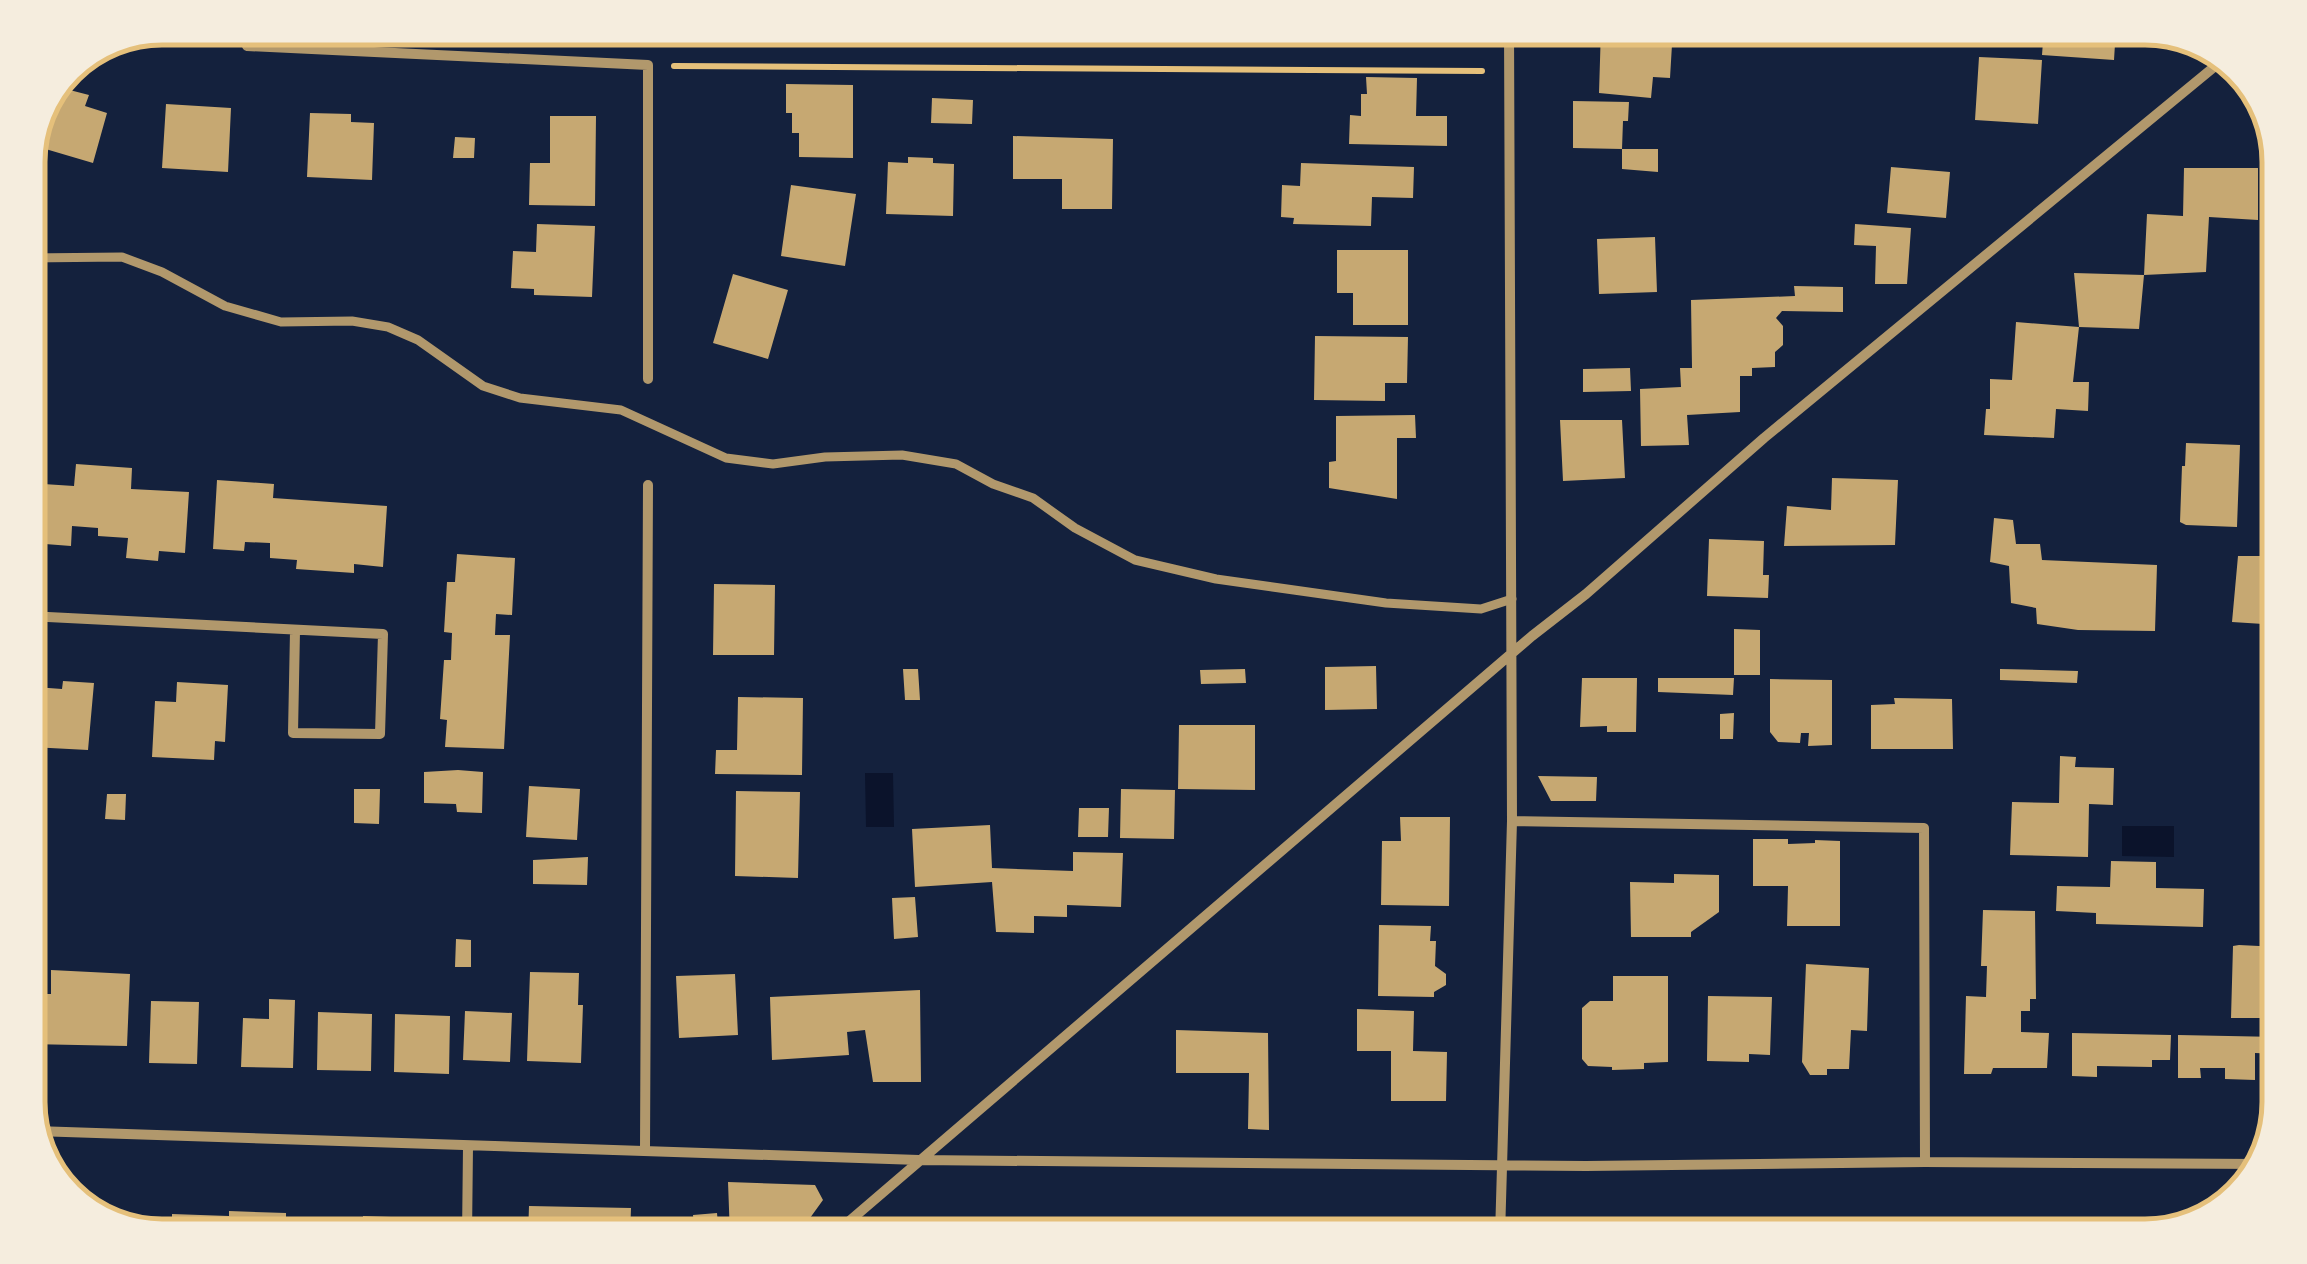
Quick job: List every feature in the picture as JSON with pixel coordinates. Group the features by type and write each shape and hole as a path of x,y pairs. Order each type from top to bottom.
{"street":[{"path":"247,45 648,66 648,379"},
{"path":"1500,1219 1512,821 1510,45"},
{"path":"851,1219 1764,438 2213,68"},
{"path":"45,258 122,257 162,272 225,306 280,322 352,321 388,327 418,340 483,386 520,398 622,410 726,458 773,464 825,457 902,455 956,464 993,484 1034,498 1075,528 1135,560 1216,579 1348,598 1462,608 1482,609 1512,598"},
{"path":"645,1150 648,485"},
{"path":"45,617 383,634 380,734 292,733 295,631"},
{"path":"1512,821 1924,828 1925,1162"},
{"path":"49,1131 919,1160 1502,1165 2244,1164"},
{"path":"467,1219 468,1146"}],"path":[{"path":"648,66 1509,72"}],"water":[{"path":"865,773 893,773 894,827 866,827"},
{"path":"2122,826 2174,826 2174,857 2122,856"}],"building":[{"path":"1600,45 1672,45 1670,78 1653,77 1651,98 1599,93"},
{"path":"2043,45 2115,45 2114,60 2042,55"},
{"path":"1979,57 2042,60 2038,124 1975,120"},
{"path":"1366,77 1417,78 1416,116 1447,116 1447,146 1349,144 1350,115 1361,116 1361,94 1367,94"},
{"path":"786,84 853,85 853,158 799,157 799,133 792,133 792,113 786,113"},
{"path":"70,90 89,95 85,106 107,113 93,163 46,149 57,110"},
{"path":"932,98 973,100 972,124 931,123"},
{"path":"1573,101 1629,102 1628,121 1623,121 1622,149 1573,148"},
{"path":"166,104 231,108 228,172 162,168"},
{"path":"310,113 351,114 351,122 374,123 372,180 307,177"},
{"path":"550,116 596,116 595,206 529,205 530,163 550,163"},
{"path":"1013,136 1113,139 1112,209 1062,209 1062,179 1013,179"},
{"path":"455,137 475,138 474,158 453,158"},
{"path":"1622,149 1658,149 1658,172 1622,169"},
{"path":"908,157 954,164 953,216 886,214 888,162 908,163"},
{"path":"1301,163 1414,167 1413,198 1372,197 1371,226 1293,224 1294,218 1281,217 1282,185 1300,186"},
{"path":"1891,167 1950,172 1946,218 1887,213"},
{"path":"2184,168 2258,168 2258,220 2209,217 2206,272 2144,275 2147,214 2183,216"},
{"path":"791,185 856,194 845,266 781,256"},
{"path":"537,224 595,226 592,297 534,295 534,289 511,288 513,251 536,252"},
{"path":"1855,224 1911,228 1907,284 1875,284 1876,246 1854,245"},
{"path":"1655,237 1657,292 1599,294 1597,239"},
{"path":"1337,250 1408,250 1408,325 1353,325 1353,293 1337,293"},
{"path":"2074,273 2144,275 2139,329 2079,327"},
{"path":"733,274 788,290 768,359 713,343"},
{"path":"1794,286 1843,287 1843,312 1782,311 1776,318 1783,326 1783,345 1775,352 1775,367 1752,368 1752,376 1740,376 1740,412 1687,415 1689,445 1641,446 1640,389 1681,387 1680,368 1692,368 1691,300 1795,296"},
{"path":"2016,322 2079,327 2073,382 2089,382 2088,411 2056,409 2054,438 1984,435 1986,409 1990,409 1990,379 2012,380"},
{"path":"1315,336 1408,337 1407,383 1385,383 1385,401 1314,400"},
{"path":"1630,368 1631,391 1583,392 1583,369"},
{"path":"1415,415 1416,438 1397,438 1397,499 1329,488 1329,462 1336,461 1336,416"},
{"path":"1560,420 1622,420 1625,478 1563,481"},
{"path":"2186,443 2240,445 2237,527 2180,522"},
{"path":"76,464 132,468 131,489 189,492 185,553 159,551 158,561 126,558 128,538 98,536 98,528 72,526 71,546 45,544 45,484 74,486"},
{"path":"1832,478 1898,480 1895,545 1784,546 1787,506 1831,510"},
{"path":"217,480 274,484 273,498 387,506 383,567 354,564 354,573 296,569 297,560 270,558 270,543 245,542 244,551 213,549"},
{"path":"1994,518 2013,520 2016,544 2040,544 2042,560 2157,565 2155,631 2078,630 2037,624 2036,608 2011,603 2009,566 1990,562"},
{"path":"1709,539 1764,541 1763,575 1769,575 1768,598 1707,596"},
{"path":"457,554 515,558 512,615 496,614 495,635 510,635 504,749 445,747 447,720 440,719 444,660 451,660 452,633 444,632 447,582 455,582"},
{"path":"2238,556 2262,556 2262,624 2232,622"},
{"path":"714,584 775,585 774,655 713,655"},
{"path":"1734,629 1760,630 1760,675 1734,675"},
{"path":"1376,666 1377,709 1325,710 1325,667"},
{"path":"903,669 918,669 920,700 905,700"},
{"path":"1245,669 1246,683 1201,684 1200,670"},
{"path":"2000,669 2078,671 2077,683 2000,680"},
{"path":"1582,678 1637,678 1636,732 1607,732 1607,726 1580,727"},
{"path":"1658,678 1734,678 1733,695 1658,692"},
{"path":"1770,679 1832,680 1832,745 1808,746 1809,733 1801,733 1800,743 1778,742 1770,732"},
{"path":"63,681 94,683 88,750 45,748 45,688 62,689"},
{"path":"177,682 228,685 225,742 215,741 214,760 152,757 155,701 176,702"},
{"path":"738,697 803,698 802,775 715,774 716,750 737,750"},
{"path":"1894,698 1952,699 1953,749 1871,749 1871,705 1895,704"},
{"path":"1734,713 1733,739 1720,739 1720,714"},
{"path":"1179,725 1255,725 1255,790 1178,789"},
{"path":"2060,756 2076,757 2075,767 2114,768 2113,805 2089,804 2088,857 2010,855 2012,802 2059,803"},
{"path":"424,772 483,772 482,813 457,812 456,804 424,803"},
{"path":"1538,776 1597,777 1596,801 1551,801"},
{"path":"529,786 580,789 577,840 526,837"},
{"path":"354,789 380,789 379,824 354,823"},
{"path":"1121,789 1175,790 1174,839 1120,838"},
{"path":"736,791 800,792 798,878 735,876"},
{"path":"107,794 126,794 125,820 105,819"},
{"path":"1079,808 1109,808 1108,837 1078,837"},
{"path":"1400,817 1450,817 1449,906 1381,905 1382,841 1401,841"},
{"path":"990,825 992,868 1073,871 1073,852 1123,853 1121,907 1067,905 1067,917 1034,916 1034,933 996,932 992,882 915,887 912,829"},
{"path":"1753,839 1788,839 1788,844 1840,841 1840,926 1787,926 1788,886 1753,886"},
{"path":"588,857 587,885 533,884 533,860"},
{"path":"2111,861 2156,862 2156,888 2204,889 2203,927 2096,924 2096,913 2056,911 2057,886 2110,887"},
{"path":"1674,874 1719,875 1719,912 1691,932 1691,937 1631,937 1630,882 1674,883"},
{"path":"915,897 918,937 894,939 892,898"},
{"path":"1983,910 2035,911 2036,999 2030,999 2030,1011 2021,1011 2021,1032 2049,1033 2047,1068 1993,1068 1991,1074 1964,1074 1966,996 1986,997 1987,966 1981,966"},
{"path":"1379,925 1431,926 1430,941 1436,941 1435,966 1446,974 1446,985 1434,992 1434,997 1378,996"},
{"path":"456,939 471,940 471,967 455,967"},
{"path":"2233,946 2262,946 2262,1018 2231,1018"},
{"path":"1806,964 1869,968 1867,1031 1851,1030 1849,1069 1827,1069 1827,1075 1810,1075 1802,1062"},
{"path":"51,970 130,974 127,1046 45,1044 45,994 51,994"},
{"path":"530,972 579,973 578,1005 583,1005 581,1063 527,1061"},
{"path":"735,974 738,1035 679,1038 676,976"},
{"path":"1613,976 1668,976 1668,1062 1644,1063 1644,1069 1612,1070 1588,1066 1582,1059 1582,1008 1590,1001 1613,1001"},
{"path":"920,990 921,1082 873,1082 865,1030 847,1032 849,1055 772,1060 770,997"},
{"path":"1708,996 1772,997 1770,1055 1749,1054 1749,1062 1707,1061"},
{"path":"269,999 295,1000 293,1068 241,1067 243,1018 269,1019"},
{"path":"151,1001 199,1002 197,1064 149,1063"},
{"path":"1357,1009 1414,1011 1413,1051 1447,1052 1446,1101 1391,1101 1391,1051 1357,1051"},
{"path":"465,1011 512,1013 510,1062 463,1060"},
{"path":"318,1012 372,1014 371,1071 317,1070"},
{"path":"395,1014 450,1016 449,1074 394,1072"},
{"path":"1176,1030 1268,1033 1269,1130 1248,1129 1249,1073 1176,1073"},
{"path":"2072,1033 2171,1035 2170,1060 2152,1060 2152,1067 2097,1066 2097,1077 2072,1076"},
{"path":"2178,1035 2262,1037 2262,1053 2255,1053 2255,1080 2225,1079 2225,1068 2200,1068 2201,1078 2178,1078"},
{"path":"728,1182 815,1185 823,1200 809,1219 729,1219"},
{"path":"529,1206 631,1208 631,1219 529,1219"},
{"path":"229,1211 286,1213 286,1219 172,1219 172,1214 229,1216"},
{"path":"717,1213 718,1219 693,1219 693,1215"},
{"path":"363,1216 419,1218 419,1219 363,1219"}]}
